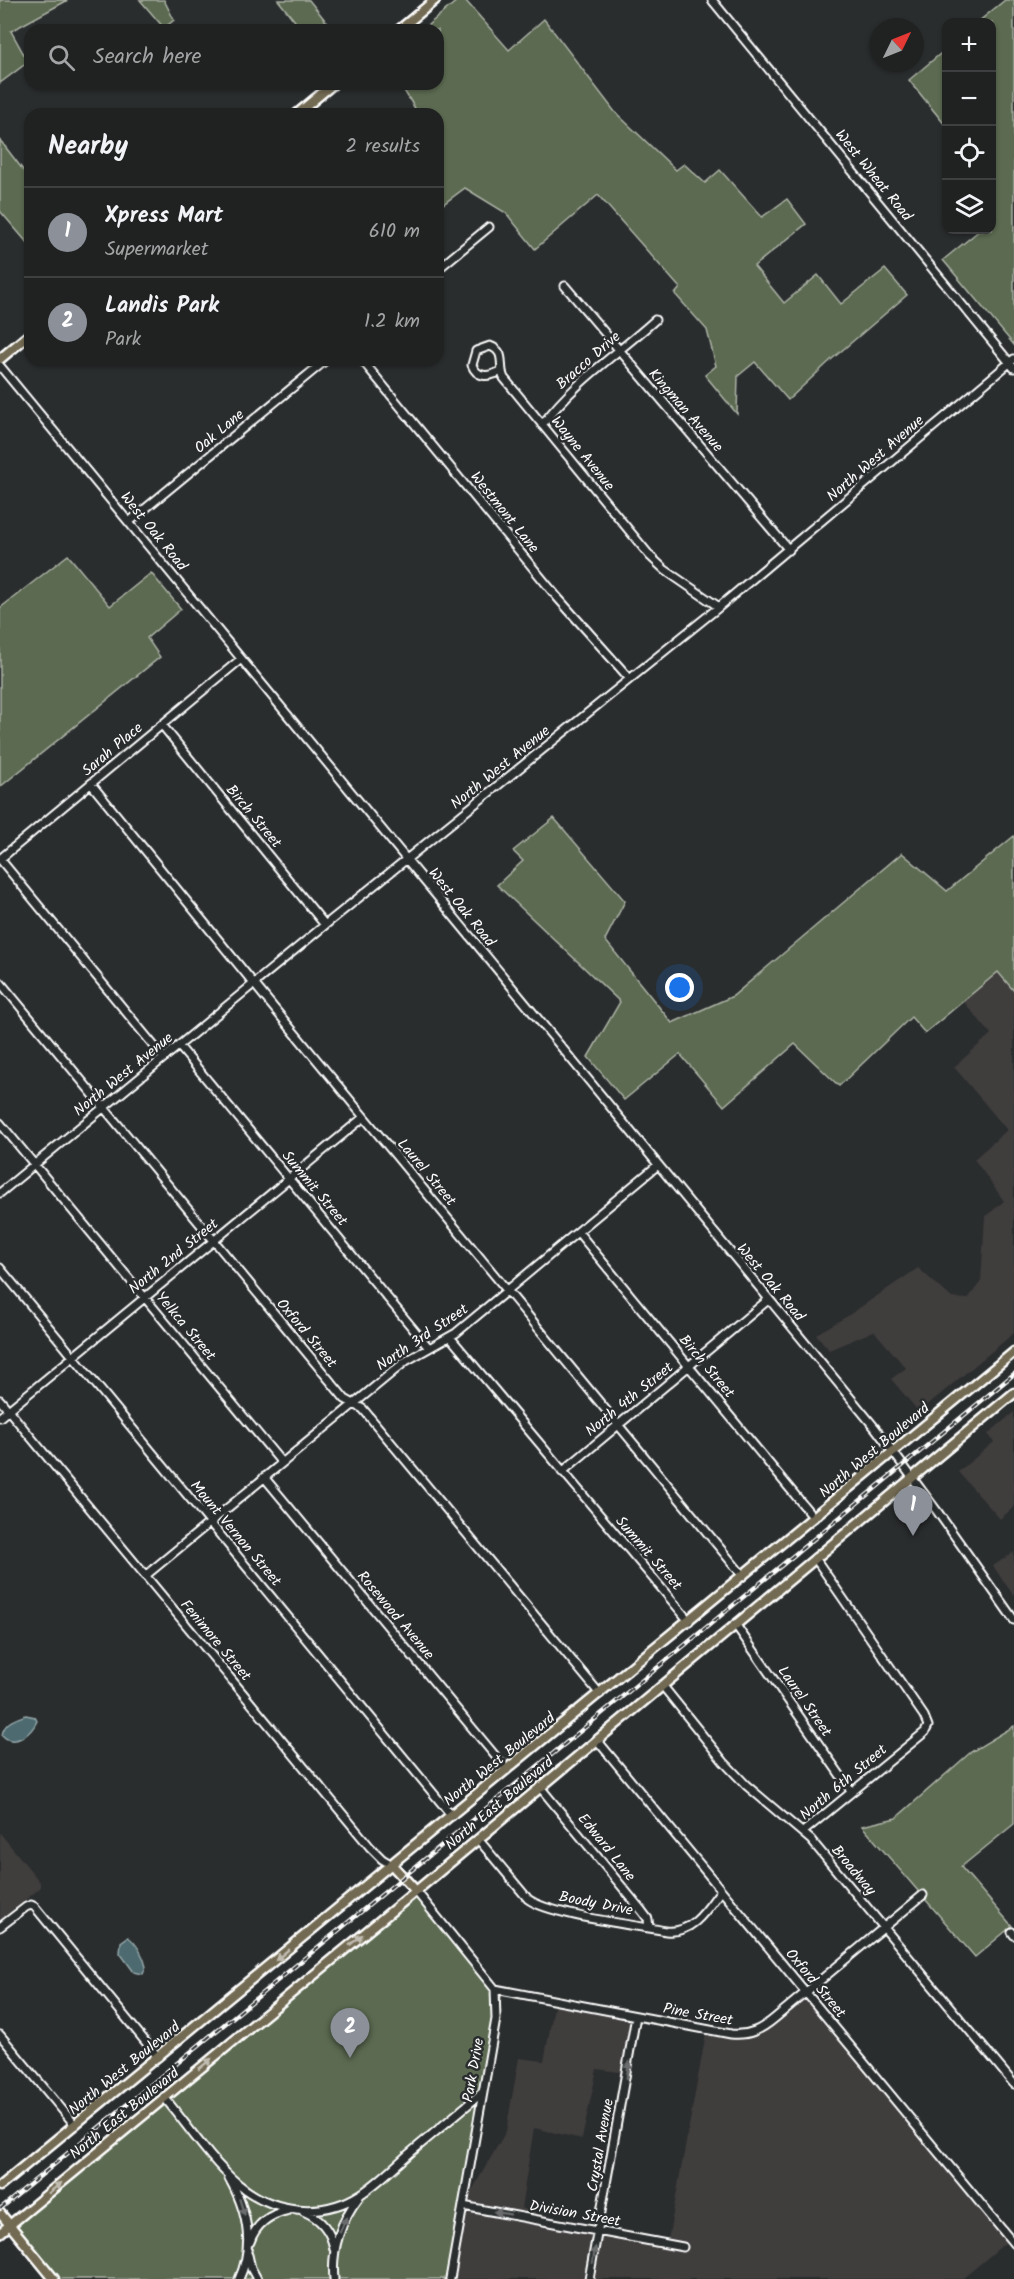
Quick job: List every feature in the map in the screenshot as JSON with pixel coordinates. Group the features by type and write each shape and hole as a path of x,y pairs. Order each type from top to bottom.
{"main road":[{"path":"406,24 435,0"},
{"path":"304,108 326,90"},
{"path":"0,359 24,339"},
{"name":"North West Boulevard","path":"0,2186 1014,1352"},
{"name":"North East Boulevard","path":"0,2233 416,1891 1014,1393"},
{"name":"Fenimore Street","path":"392,1864 416,1891"},
{"path":"0,2213 54,2279"}],"street":[{"name":"West Wheat Road","path":"712,0 1012,363"},
{"path":"444,264 489,227"},
{"name":"Kingman Avenue","path":"565,286 789,550"},
{"name":"Bracco Drive","path":"542,425 571,390 655,320"},
{"name":"Wayne Avenue","path":"499,372 484,376 476,372 472,364 476,351 490,346 499,351 502,357 501,372 504,378 650,556 665,570 719,607"},
{"name":"North West Avenue","path":"0,1193 325,924 789,550 1012,363"},
{"name":"West Oak Road","path":"0,366 903,1464 1014,1620"},
{"name":"Oak Lane","path":"129,522 319,366"},
{"name":"Westmont Lane","path":"367,366 557,597 630,679"},
{"name":"Sarah Place","path":"0,859 242,659"},
{"name":"Birch Street","path":"162,725 325,924"},
{"name":"Laurel Street","path":"92,785 743,1576"},
{"path":"0,859 164,1058"},
{"name":"Oxford Street","path":"0,982 345,1400 363,1409 374,1421 600,1694"},
{"name":"Summit Street","path":"179,1046 429,1348"},
{"name":"North 2nd Street","path":"0,1417 364,1117"},
{"name":"Yelkca Street","path":"0,1123 282,1463"},
{"name":"North 3rd Street","path":"145,1576 406,1361 450,1337 658,1165"},
{"name":"Birch Street","path":"578,1232 814,1518"},
{"name":"Mount Vernon Street","path":"0,1268 452,1816"},
{"name":"North 4th Street","path":"562,1472 768,1300"},
{"name":"Summit Street","path":"450,1337 689,1621"},
{"name":"Fenimore Street","path":"0,1400 370,1847 382,1859 392,1864"},
{"name":"Rosewood Avenue","path":"264,1477 507,1770"},
{"name":"North 6th Street","path":"803,1832 925,1732 927,1722 815,1558"},
{"name":"Laurel Street","path":"735,1624 852,1792"},
{"name":"Broadway","path":"662,1685 731,1770 803,1832 1014,2084"},
{"name":"Oxford Street","path":"597,1740 1014,2244"},
{"name":"Edward Lane","path":"540,1787 642,1911 648,1919 649,1928"},
{"name":"Boody Drive","path":"478,1839 524,1896 535,1904 649,1928 673,1932 687,1928 702,1915 721,1890"},
{"path":"416,1891 495,1989"},
{"name":"Pine Street","path":"495,1989 742,2034 754,2032 765,2026 923,1895"},
{"path":"0,1928 26,1907 31,1905 35,1907 158,2057"},
{"name":"Park Drive","path":"450,2279 496,2019 495,1989"},
{"name":"Crystal Avenue","path":"589,2279 636,2016"},
{"path":"0,2035 75,2125"},
{"path":"239,2279 254,2232 264,2219 276,2213 293,2210 327,2208 344,2203 363,2193 483,2092"},
{"path":"164,2097 225,2171 250,2193 276,2206 311,2214 325,2227 333,2241 334,2279"},
{"path":"225,2171 243,2208 250,2264 257,2279"},
{"path":"326,2279 344,2220 363,2193"},
{"name":"Division Street","path":"463,2206 683,2247"}],"shaded area":[{"path":"998,972 1014,991 1014,1333 919,1412 891,1379 906,1368 874,1331 829,1350 816,1334 846,1317 918,1268 952,1298 968,1299 981,1281 985,1217 1004,1201 974,1159 1007,1130 954,1067 991,1034 963,1001"},
{"path":"1014,1412 1014,1507 1000,1519 958,1472 994,1442 988,1434"},
{"path":"1014,1552 1014,1596 993,1566"},
{"path":"0,1833 40,1882 40,1888 0,1921"},
{"path":"805,1992 1010,2239 962,2279 449,2279 463,2206 506,2131 519,2058 544,2061 555,2001 635,2016 626,2073 597,2069 582,2139 534,2128 521,2208 573,2224 668,2240 707,2028 751,2033"}],"green space":[{"path":"0,0 68,0 11,31 24,55 24,65 0,83"},
{"path":"140,0 164,0 174,20 169,24 161,24"},
{"path":"278,0 309,0 328,24 297,24"},
{"path":"458,0 465,0 509,50 544,19 615,112 676,170 684,164 705,183 720,170 762,217 787,199 806,224 754,266 784,303 818,275 841,304 885,269 907,295 788,400 755,362 738,376 737,414 705,375 716,366 707,330 675,294 680,288 598,195 535,249 506,213 465,188 444,204 444,108 415,108 404,90 444,90 444,24 429,24"},
{"path":"1005,0 1014,0 1014,345 943,260 975,234 996,234 996,18 983,18"},
{"path":"942,52 942,121 909,80 919,72 924,72 924,67"},
{"path":"0,140 24,171 24,239 0,211"},
{"path":"68,555 110,606 151,573 181,609 147,638 160,657 0,787 0,608"},
{"path":"554,818 625,901 605,940 672,1023 733,996 902,853 947,891 1014,836 1014,991 998,972 925,1033 911,1017 839,1086 795,1044 724,1106 680,1054 624,1100 588,1057 620,1002 497,885 523,861 513,851"},
{"path":"1014,1726 1014,1824 961,1867 1012,1926 975,1957 862,1826 896,1818 971,1752"},
{"path":"416,1891 476,1965 502,1991 450,2279 54,2279 9,2225"}],"water":[{"path":"26,1715 35,1717 37,1721 26,1735 12,1740 2,1735 8,1724"},
{"path":"128,1937 137,1946 144,1959 146,1967 143,1974 134,1972 120,1953 121,1942"}],"railway":[{"path":"0,2209 1014,1374"}],"place":[{"name":"Xpress Mart","path":"913,1536"},
{"name":"Landis Park","path":"350,2058"}]}
